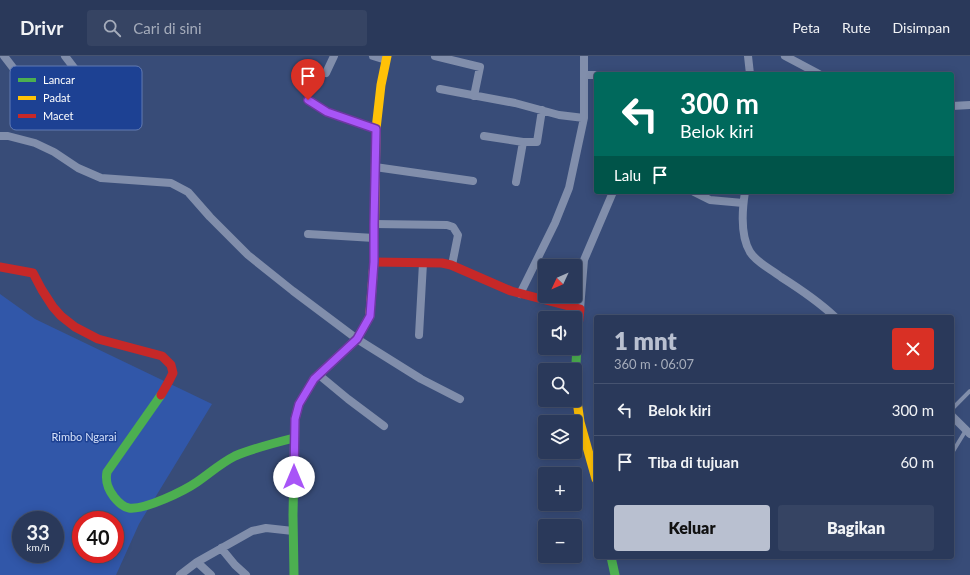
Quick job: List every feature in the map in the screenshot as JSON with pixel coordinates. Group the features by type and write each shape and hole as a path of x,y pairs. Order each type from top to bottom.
{"street":[{"path":"4,56 12,66"},
{"path":"65,56 73,66"},
{"path":"326,73 334,56"},
{"path":"294,575 294,438 295,419 299,404 307,390 319,375 357,339 370,316 374,262 376,129 386,58 372,56"},
{"path":"435,56 480,67 474,96"},
{"path":"520,294 555,223 569,188 584,118 584,56"},
{"path":"748,56 750,72"},
{"path":"785,56 815,72"},
{"path":"584,75 594,75"},
{"path":"440,89 515,103 559,115 584,118"},
{"path":"308,100 327,112 376,129"},
{"path":"954,106 970,105"},
{"path":"484,136 523,142 537,142 542,110"},
{"path":"0,136 8,136 34,143 54,152 78,168 101,178 172,183 188,192 210,217 248,255 293,291 357,339 421,379 460,399"},
{"path":"516,182 523,142"},
{"path":"375,167 473,181"},
{"path":"576,363 584,260 612,194"},
{"path":"698,194 710,200 743,203"},
{"path":"745,194 743,226 750,252 757,261 791,283 832,315"},
{"path":"374,224 453,227 458,235 452,265"},
{"path":"308,234 374,238"},
{"path":"374,262 442,263 452,265 481,279 520,294 580,309"},
{"path":"419,335 423,263"},
{"path":"0,267 33,273 52,305 64,319 78,330 94,338 162,356 170,362 173,367 173,372 163,392 107,472 106,481 109,491 117,502 129,508 138,508 151,504 195,484 225,462 260,447 294,438"},
{"path":"319,375 384,426"},
{"path":"577,407 580,424 594,470"},
{"path":"954,418 968,432"},
{"path":"180,575 197,562 258,528 293,531"},
{"path":"221,548 235,565 246,575"},
{"path":"611,559 615,575"},
{"path":"197,562 211,575"}],"lane":[{"path":"954,407 970,391"},
{"path":"954,450 968,432"}],"green space":[{"name":"Rimbo Ngarai","path":"0,294 35,319 212,404 139,524 124,557 124,511 72,511 72,563 121,563 116,575 0,575"}],"traffic: fast":[{"path":"294,575 293,515 295,419 299,404 314,379 357,339 370,316 370,313"},
{"path":"576,355 576,363"},
{"path":"161,395 107,472 106,476 110,491 119,502 129,508 145,506 174,495 202,479 235,456 257,448 294,438"},
{"path":"611,559 615,575"}],"traffic: slow":[{"path":"370,313 374,262 376,129 381,85 387,56"},
{"path":"578,407 580,422 594,472"}],"traffic: jam":[{"path":"374,262 442,263 451,265 511,291 580,309 580,311"},
{"path":"0,267 33,273 53,307 61,316 75,327 98,339 162,356 171,365 173,373 161,395"}],"route":[{"path":"294,477 295,419 299,404 314,379 357,339 366,326 370,316 374,262 376,129 349,121 327,112 308,100"}]}
